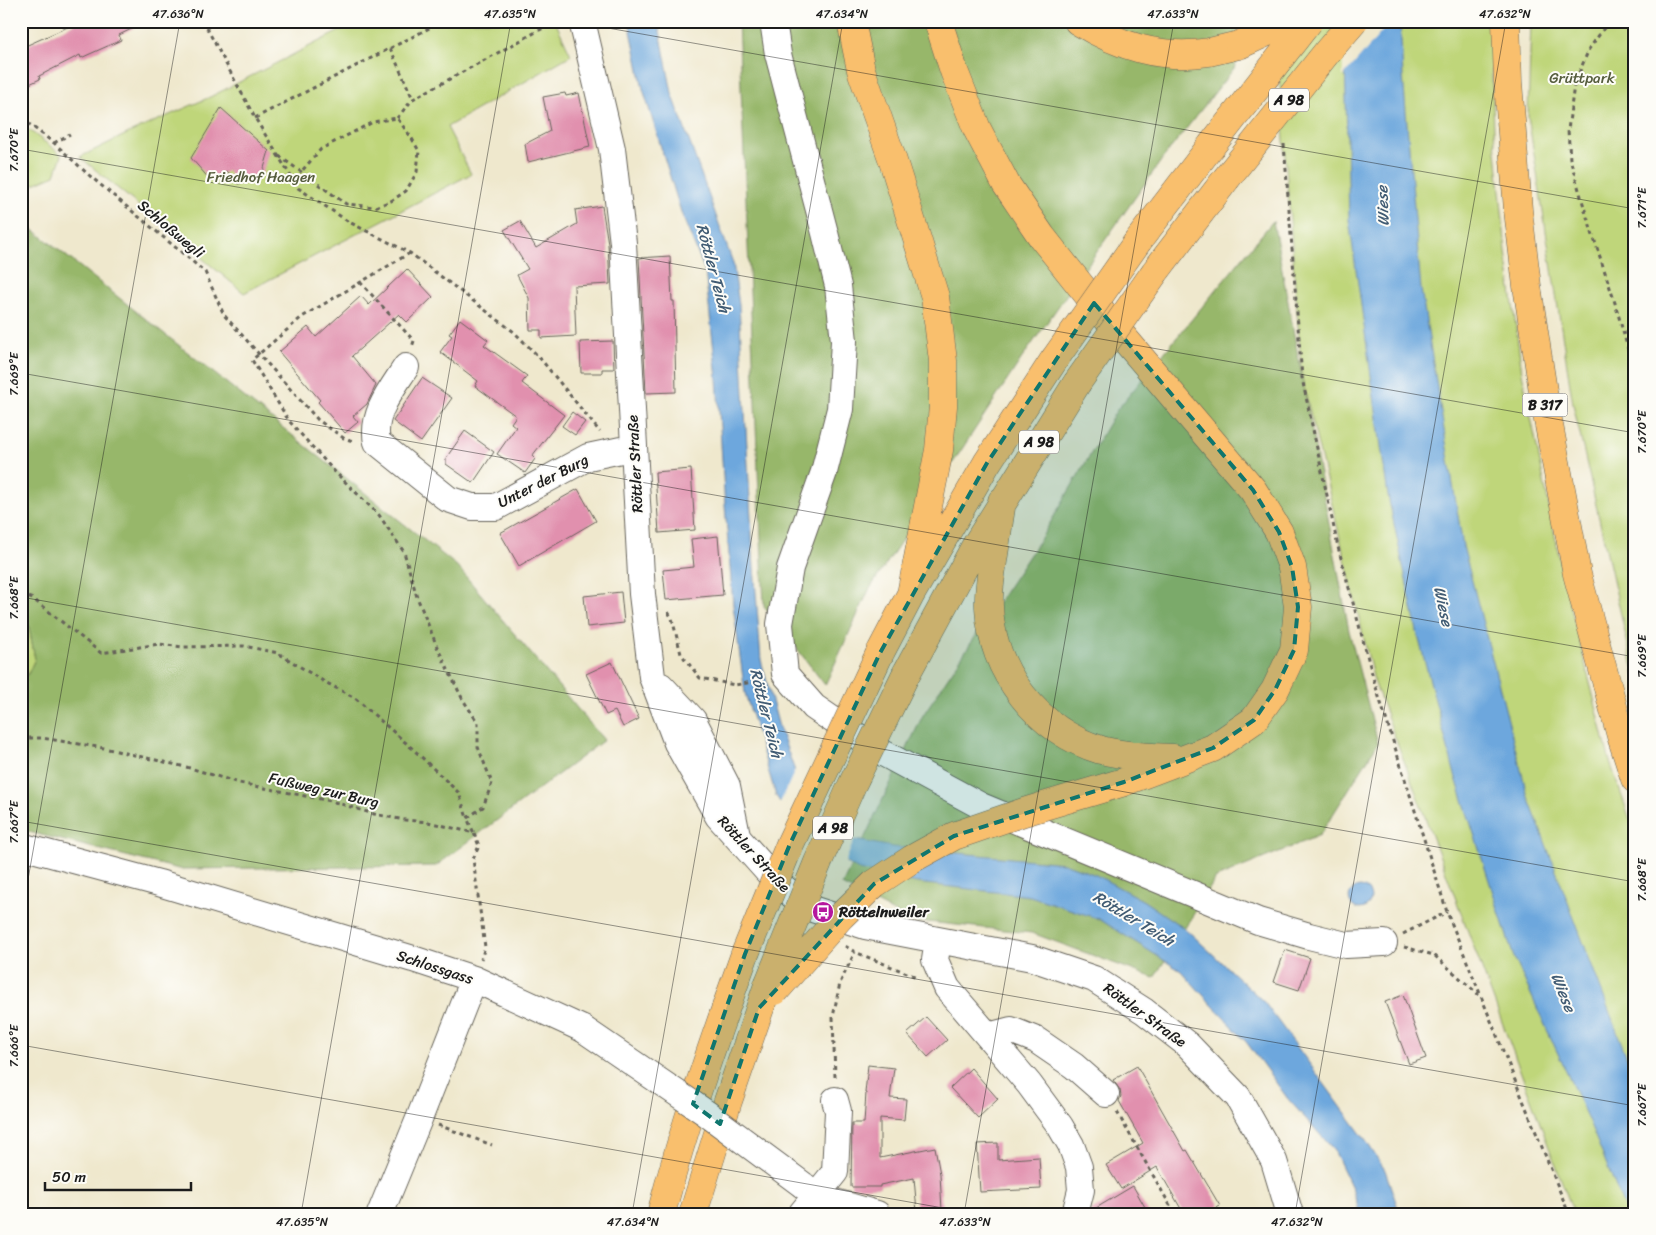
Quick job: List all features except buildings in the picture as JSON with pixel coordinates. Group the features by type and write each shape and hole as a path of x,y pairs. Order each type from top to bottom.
{"main road":[{"path":"851,21 860,70 892,158 935,297 943,361 943,406 939,450 911,594"},
{"path":"768,995 841,916 874,884 912,859 954,836 1024,812 1124,782 1213,748 1254,720 1275,690 1294,650 1298,608 1292,568 1279,532 1253,490 1100,310 1042,236 1006,184 977,129 954,71 938,21"},
{"path":"1078,21 1102,36 1135,48 1176,55 1209,52 1239,45 1291,21"},
{"name":"A 98","path":"661,1214 707,1062 745,954 790,844 880,654 911,594 987,463 1054,360 1138,241 1309,21"},
{"name":"A 98","path":"693,1214 728,1101 818,862 906,674 941,606 1002,501 1077,383 1154,272 1328,50 1354,21"},
{"name":"B 317","path":"1506,21 1508,82 1518,210 1527,286 1545,404 1577,574 1621,736 1635,779"},
{"path":"1002,501 990,582 989,605 991,630 998,653 1013,684 1049,724 1075,740 1102,750 1142,757 1184,758"}],"street":[{"name":"Röttler Straße","path":"582,21 612,149 623,243 624,451 652,676 677,743 718,816 777,882 806,907 865,926 1032,958 1094,979 1144,1011 1188,1045 1238,1097 1274,1161 1290,1214"},
{"path":"773,21 778,54 838,286 844,341 840,409 824,472 790,568 780,624 785,674 814,707 830,718 883,753 981,806 1258,921 1309,936 1346,944 1384,942"},
{"path":"377,442 375,433 381,405 406,367"},
{"name":"Unter der Burg","path":"377,442 448,499 472,507 496,507 588,456 624,451"},
{"name":"Schlossgass","path":"21,846 169,886 474,979 583,1029 706,1114 807,1198"},
{"path":"938,941 935,960 947,988 1029,1084 1060,1126 1071,1145 1079,1167 1081,1190 1075,1214"},
{"path":"380,1214 474,979"},
{"path":"988,1036 1011,1030 1036,1040 1074,1066 1106,1094"},
{"path":"807,1198 835,1172 838,1111 835,1100"},
{"path":"807,1198 877,1214"}],"path":[{"path":"203,21 255,118 298,188 349,222 410,253 514,332 539,357 584,412 624,451"},
{"path":"255,118 443,21"},
{"path":"301,172 320,148 373,122 397,118 413,99 547,26 546,21"},
{"path":"1609,21 1589,49 1574,85 1568,130 1570,159 1635,374"},
{"path":"390,48 413,99"},
{"name":"Schloßwegli","path":"21,118 205,272 224,315 318,420 345,439 357,442 377,442"},
{"path":"277,154 346,204 375,207 391,201 406,191 418,172 419,151 397,118"},
{"path":"54,144 70,134"},
{"path":"1284,136 1302,378 1338,547 1374,681 1448,912 1569,1214"},
{"path":"410,253 302,317 252,360 290,420 335,472 379,515 404,552 417,597 438,649 462,698 478,723 478,747 492,783 483,807 467,818"},
{"path":"360,282 414,341 406,367"},
{"path":"642,594 659,597 672,618 681,654 700,678 735,685 770,679"},
{"path":"21,596 33,599 101,654 158,644 183,647 244,646 278,653 355,698 459,793 479,846 473,859 486,947 474,979"},
{"name":"Fußweg zur Burg","path":"21,738 42,738 104,748 190,768 239,783 331,800 374,814 428,822 474,833"},
{"path":"1384,942 1448,912"},
{"path":"1384,942 1434,955 1481,996"},
{"path":"835,1100 833,1017 840,983 855,952 947,988"},
{"path":"1106,1094 1175,1214"},
{"path":"419,1119 492,1145"}],"highlighted area":[{"path":"1094,303 1253,490 1279,532 1292,567 1298,607 1294,650 1275,690 1254,720 1213,748 1124,782 954,836 874,884 759,1008 720,1124 693,1104 745,954 790,844 880,653 987,463"}],"green space":[{"name":"Friedhof Haagen","path":"359,21 555,21 571,55 447,127 471,174 244,293 80,157 210,97"},
{"path":"738,21 1243,21 1235,67 1163,158 1022,358 869,590 825,685 764,606"},
{"path":"1275,21 1490,21 1494,131 1506,252 1522,373 1564,581 1610,762 1635,834 1635,1214 1574,1214 1374,681 1302,378"},
{"name":"Grüttpark","path":"1531,21 1635,21 1635,676 1573,404 1528,116"},
{"path":"21,124 62,155 55,175 34,184 21,173"},
{"path":"21,220 457,566 604,740 436,866 179,869 21,830 21,676 28,674 35,659 28,622 21,613"},
{"path":"1273,221 1349,631 1378,743 1320,835 1216,878 1154,978 1032,933 909,920 842,885 923,715 1043,535 1116,411"},
{"path":"21,613 28,622 35,659 28,674 21,676"}],"water":[{"name":"Röttler Teich","path":"629,21 658,21 672,93 733,263 739,305 761,660 779,727 799,782 816,808 855,840 893,847 1064,863 1096,875 1144,901 1188,931 1264,1002 1364,1138 1385,1170 1400,1214 1360,1214 1352,1188 1334,1150 1288,1099 1247,1043 1181,971 1099,919 1030,896 917,883 859,870 808,843 776,796 745,693 733,605 717,378 705,271 682,215 643,89"},
{"name":"Wiese","path":"1344,21 1400,21 1421,289 1463,546 1528,797 1635,1079 1635,1214 1627,1214 1590,1124 1513,955 1455,775 1418,636 1388,496 1349,220"},
{"path":"1356,887 1364,887 1371,894 1371,902 1364,909 1356,909 1349,902 1349,894"}],"pier":[{"path":"1342,21 1391,21 1343,77"},
{"path":"796,768 801,780 818,806 855,838 844,865 806,844 779,805"}],"place":[{"name":"Röttelnweiler","path":"823,912"}]}
